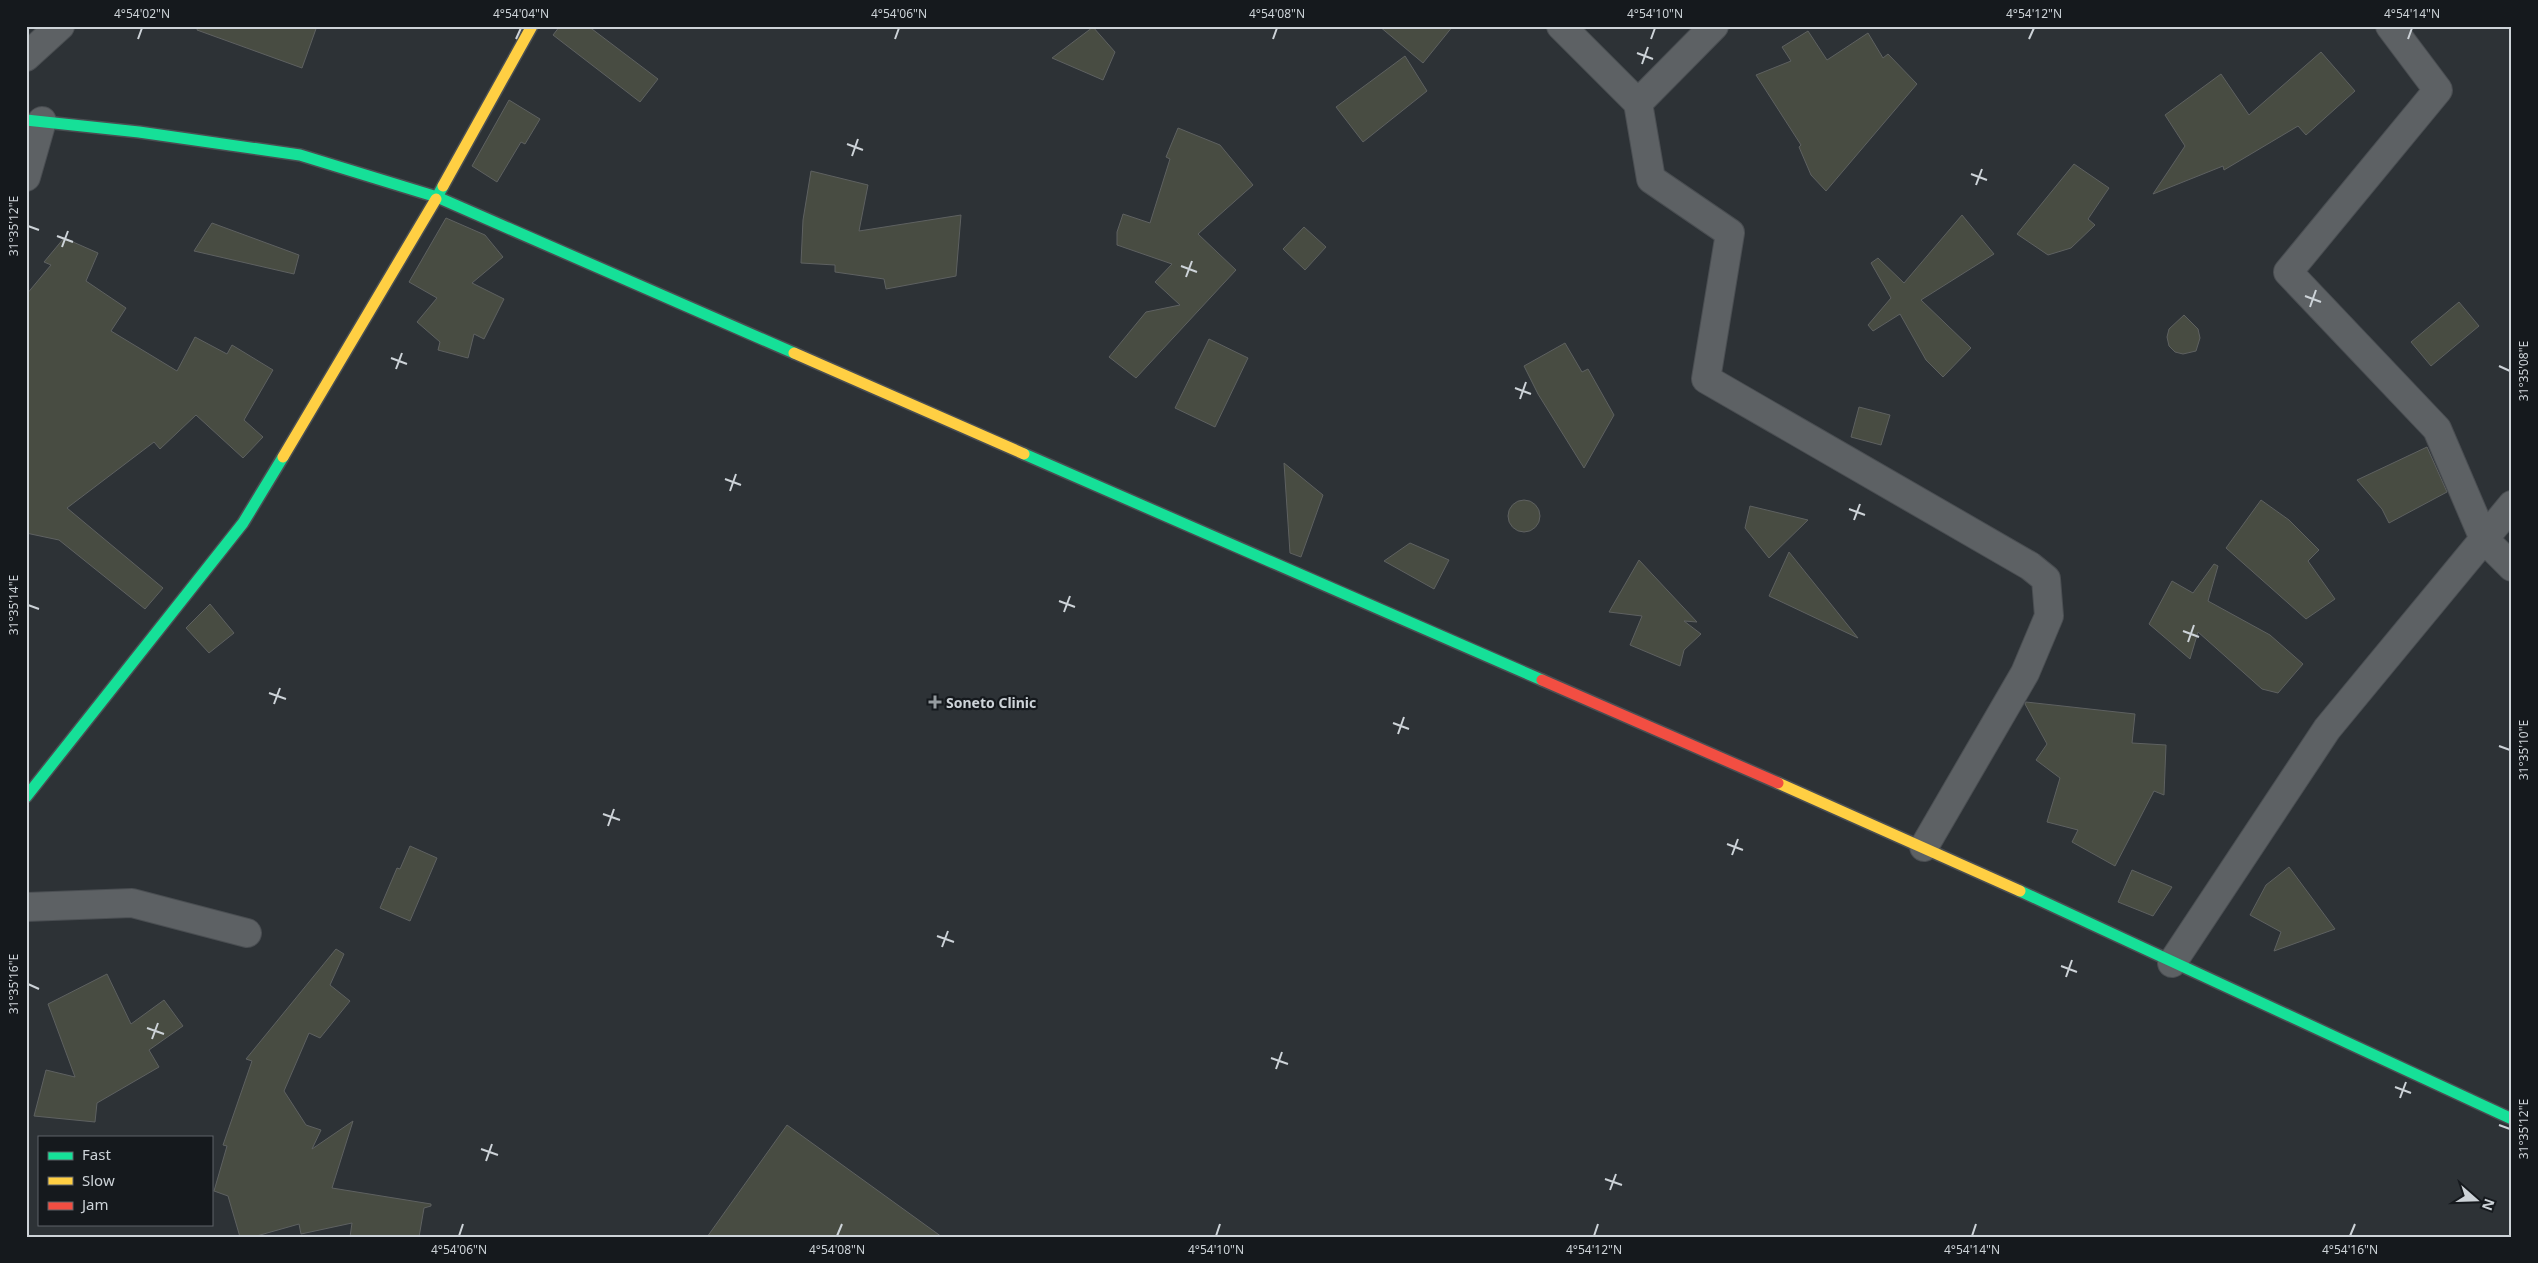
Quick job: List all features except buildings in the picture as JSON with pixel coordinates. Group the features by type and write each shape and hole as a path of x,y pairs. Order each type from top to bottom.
{"street":[{"path":"26,57 60,26"},
{"path":"26,798 243,523 437,197 532,26"},
{"path":"1561,26 1638,103 1651,179 1730,233 1706,379 2030,566 2046,579 2049,616 2025,673 1924,847"},
{"path":"1638,103 1714,26"},
{"path":"2390,26 2438,90 2288,272 2436,429 2484,539 2512,567"},
{"path":"26,177 34,120 139,132 300,156 437,197 1924,847 2512,1119"},
{"path":"2172,963 2328,729 2512,505"},
{"path":"26,907 132,903 247,933"}],"traffic: fast":[{"path":"26,120 139,132 300,155 437,197 436,199"},
{"path":"443,186 437,197 794,353"},
{"path":"1024,454 1542,680"},
{"path":"26,797 243,523 283,457"},
{"path":"2020,891 2512,1119"}],"traffic: slow":[{"path":"443,186 532,26"},
{"path":"283,457 436,199"},
{"path":"794,353 1024,454"},
{"path":"1778,783 2020,891"}],"traffic: jam":[{"path":"1542,680 1778,783"}],"place":[{"name":"Soneto Clinic","path":"935,702"}]}
